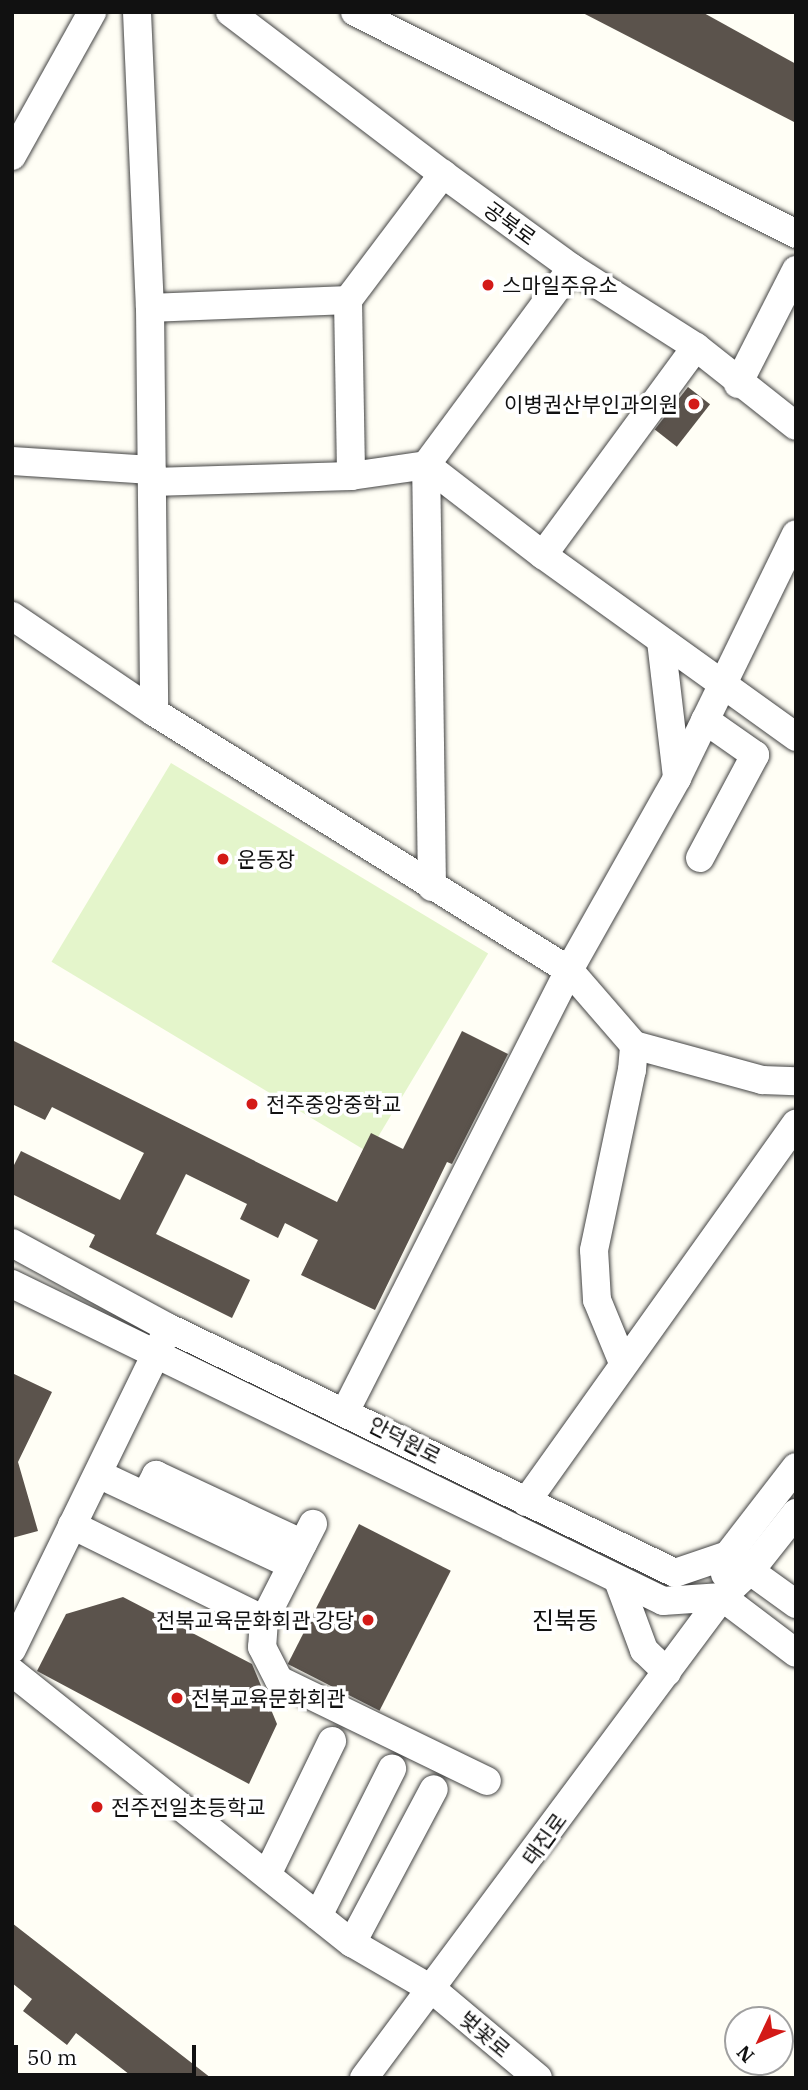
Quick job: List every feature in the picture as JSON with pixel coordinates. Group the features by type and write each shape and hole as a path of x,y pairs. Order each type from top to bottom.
{"street":[{"path":"12,156 92,12"},
{"path":"136,12 150,308 154,712"},
{"name":"공북로","path":"230,12 443,174 572,268 695,347 738,384 796,426"},
{"path":"355,12 796,234"},
{"path":"351,476 348,300 443,174"},
{"path":"432,887 426,464 572,268"},
{"path":"738,384 796,270"},
{"path":"150,308 348,300"},
{"path":"543,555 695,347"},
{"path":"12,461 152,476 351,476 426,464 543,555 796,737"},
{"path":"346,1410 569,970 677,778 796,534"},
{"path":"12,616 154,712 569,970 634,1045 762,1080 796,1082"},
{"path":"661,641 677,778"},
{"path":"700,858 755,755 705,720"},
{"path":"623,1363 597,1300 594,1250 632,1070 634,1045"},
{"path":"526,1502 796,1124"},
{"name":"안덕원로","path":"12,1243 167,1327 346,1410 526,1502 675,1573 728,1555"},
{"name":"안덕원로","path":"12,1284 663,1601 722,1597"},
{"path":"12,1649 157,1356 167,1327"},
{"name":"태진로","path":"722,1597 728,1555 796,1467"},
{"path":"111,1480 145,1496 156,1475 303,1544 264,1620 262,1647 279,1680 486,1781"},
{"name":"태진로","path":"364,2078 433,1990 722,1597 750,1571 796,1513"},
{"path":"72,1525 264,1620"},
{"path":"728,1555 796,1604"},
{"path":"618,1580 644,1650 667,1671"},
{"path":"722,1597 796,1653"},
{"name":"벚꽃로","path":"12,1672 352,1943 433,1990 538,2078"},
{"path":"267,1875 332,1741"},
{"path":"318,1916 392,1769"},
{"path":"352,1943 434,1789"}],"green space":[{"name":"운동장","path":"171,763 488,954 369,1152 52,962"}],"building":[{"path":"581,12 702,12 796,64 796,123"},
{"path":"688,387 710,404 677,447 655,430"},
{"path":"462,1031 508,1054 452,1164 447,1162 375,1310 301,1275 318,1240 285,1223 278,1238 240,1219 247,1204 186,1174 156,1234 250,1280 232,1318 89,1247 95,1235 12,1194 12,1169 21,1151 120,1200 144,1153 52,1107 45,1120 12,1104 12,1040 337,1202 371,1133 403,1149"},
{"path":"12,1373 52,1392 18,1462 38,1531 12,1538"},
{"name":"전북교육문화회관 강당","path":"359,1524 451,1571 379,1711 288,1664"},
{"name":"전북교육문화회관","path":"123,1597 252,1664 277,1724 249,1784 37,1671 66,1614"},
{"path":"12,1923 211,2078 134,2078 76,2033 67,2045 23,2011 32,1999 12,1983"}],"place":[{"name":"스마일주유소","path":"488,285"},
{"name":"이병권산부인과의원","path":"694,404"},
{"name":"운동장","path":"223,859"},
{"name":"전주중앙중학교","path":"252,1104"},
{"name":"전북교육문화회관 강당","path":"368,1620"},
{"name":"전북교육문화회관","path":"177,1698"},
{"name":"전주전일초등학교","path":"97,1807"}],"district":[{"name":"진북동","path":"565,1621"}]}
